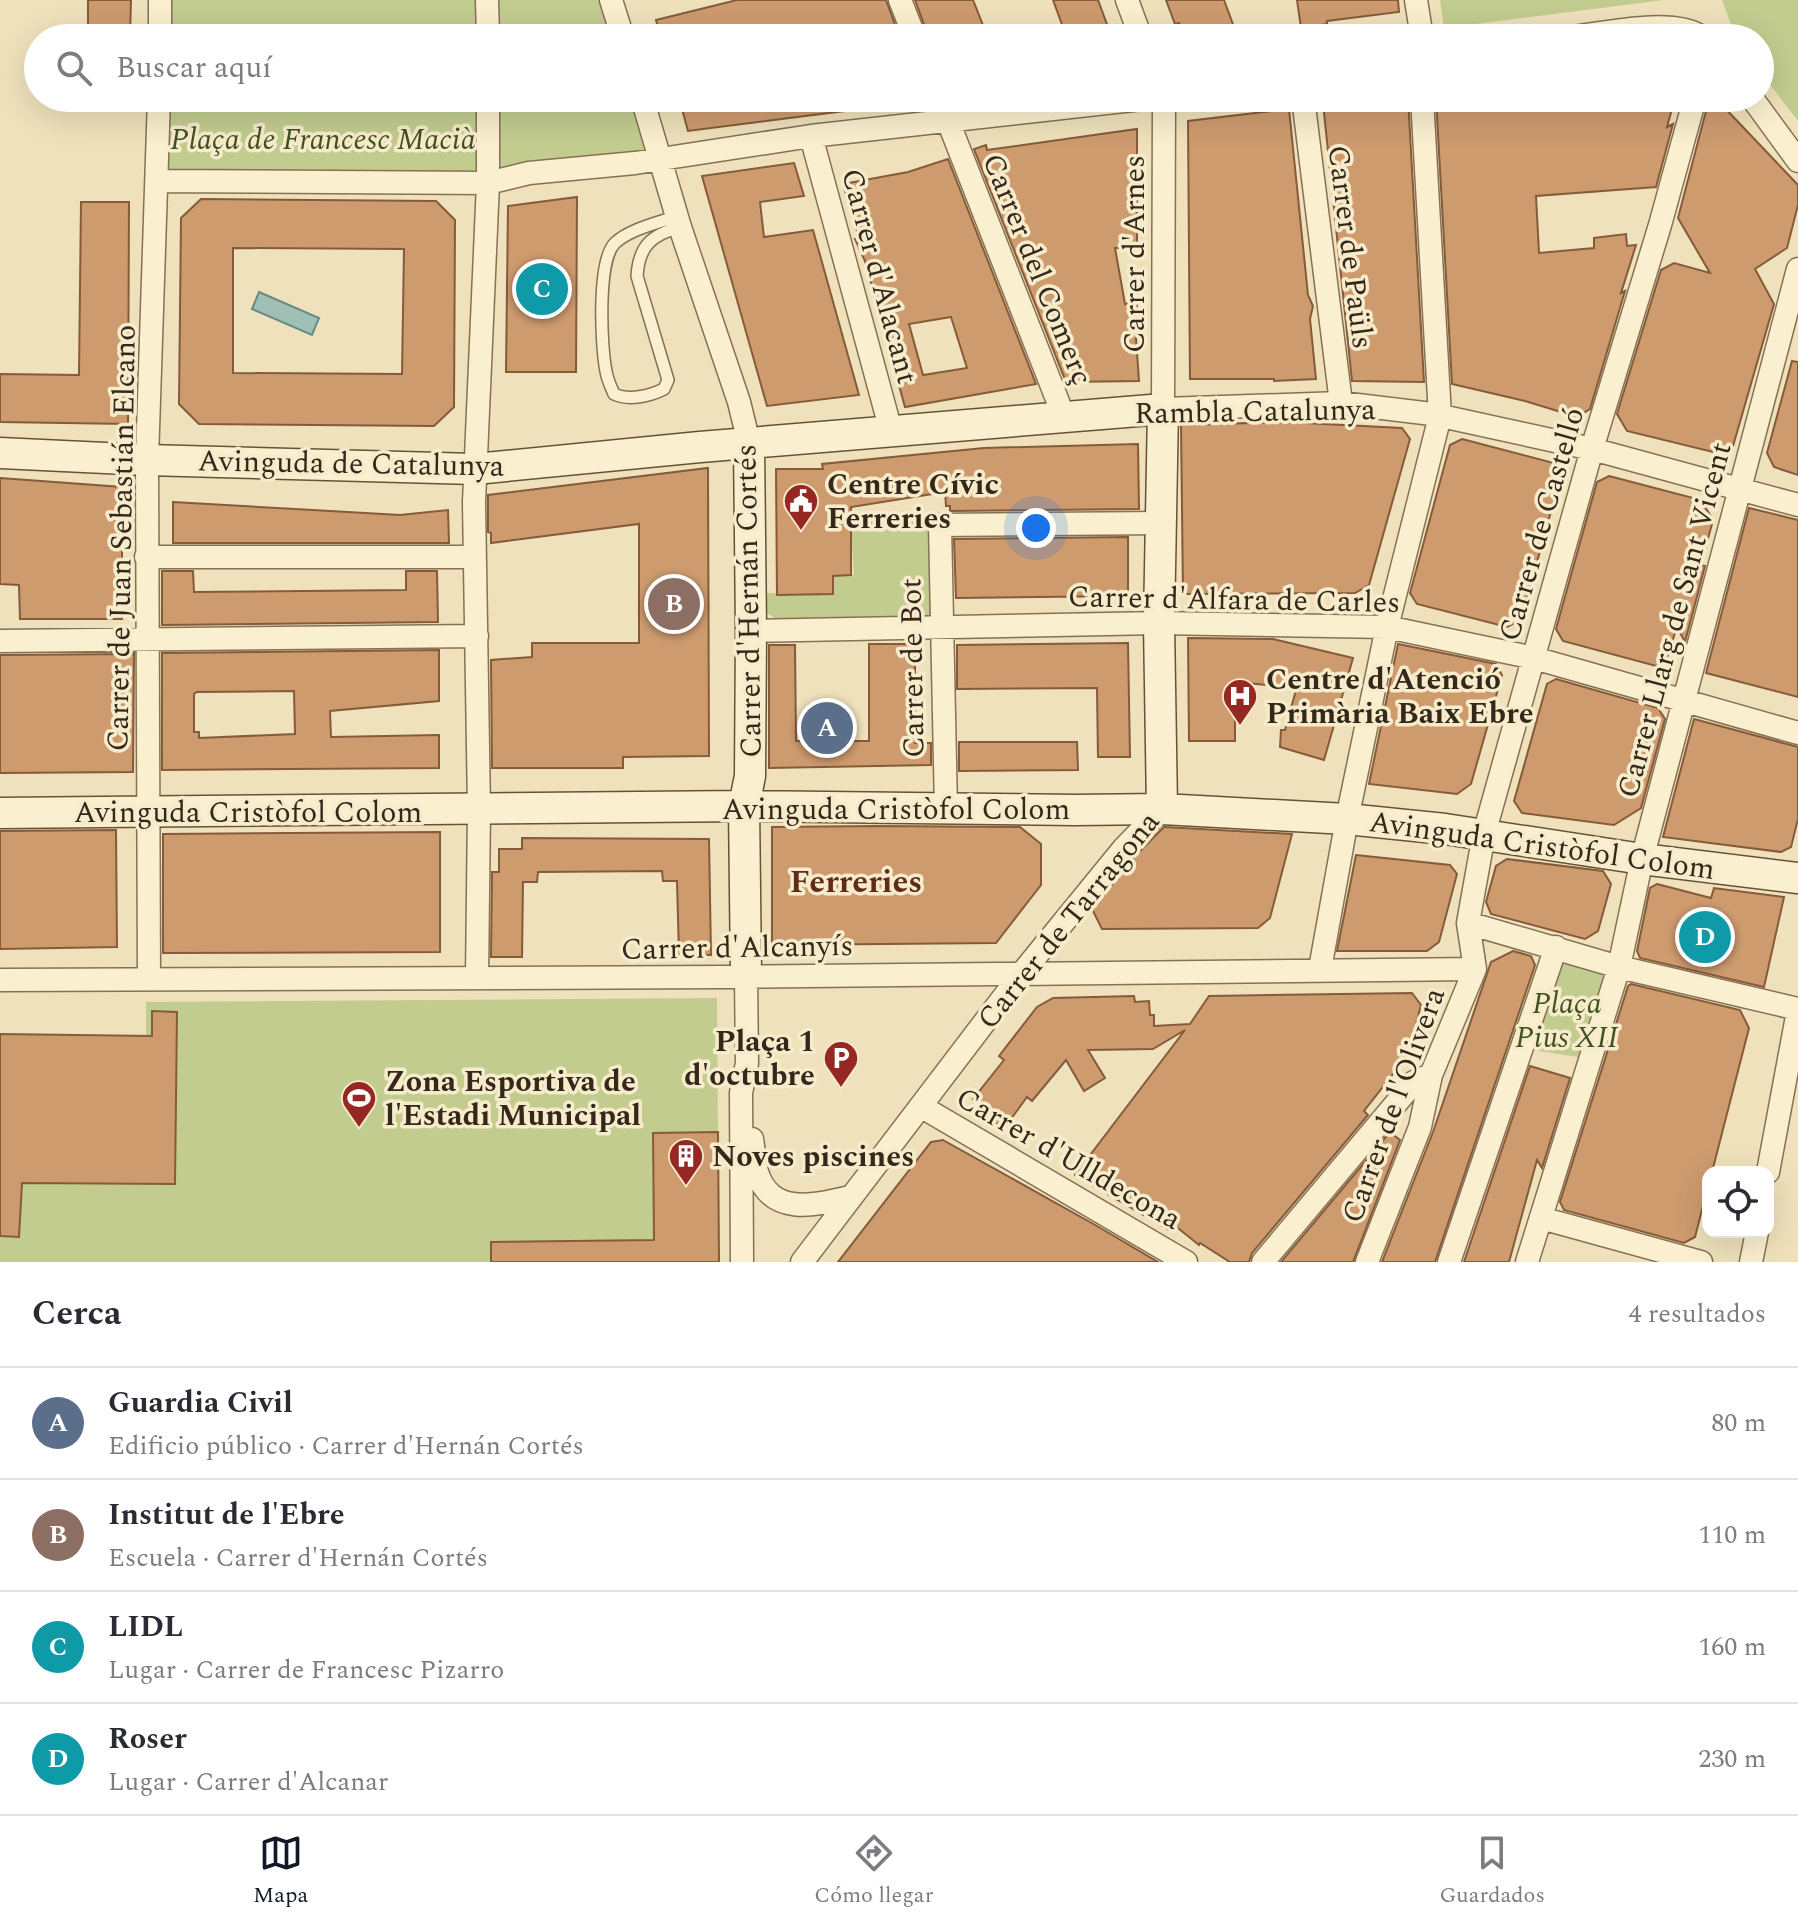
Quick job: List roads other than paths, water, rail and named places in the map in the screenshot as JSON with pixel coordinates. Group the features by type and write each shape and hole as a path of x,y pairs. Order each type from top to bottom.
{"street":[{"path":"160,0 160,24"},
{"path":"487,0 488,24"},
{"path":"611,0 619,24"},
{"path":"900,0 909,24"},
{"path":"1127,0 1136,24"},
{"path":"1416,0 1420,24"},
{"name":"Carrer de Juan Sebastián Elcano","path":"149,979 147,460 159,112"},
{"path":"477,978 479,809 475,469 488,183 488,112"},
{"name":"Carrer d'Hernán Cortés","path":"646,112 739,402 749,443 751,631 750,776 744,806 746,976"},
{"name":"Carrer del Comerç","path":"944,112 1064,417"},
{"path":"158,181 488,183 529,173 661,159 811,136 1015,112"},
{"name":"Carrer d'Arnes","path":"1163,409 1164,112"},
{"name":"Carrer de Paüls","path":"1305,112 1341,403"},
{"path":"1320,969 1387,627 1440,416 1423,112"},
{"name":"Carrer de Castelló","path":"1475,969 1468,923 1484,834 1691,112"},
{"path":"1754,112 1769,124"},
{"path":"1761,112 1798,161"},
{"name":"Carrer d'Alacant","path":"811,136 891,431"},
{"name":"Carrer Llarg de Sant Vicent","path":"1527,1262 1619,967 1642,859 1798,269"},
{"name":"Rambla Catalunya","path":"749,443 1163,409 1341,403 1440,416 1592,449 1798,505"},
{"name":"Carrer de Tarragona","path":"802,1262 1022,973 1124,848 1162,809 1159,623 1163,409"},
{"name":"Avinguda de Catalunya","path":"0,453 475,469 749,443"},
{"name":"Carrer de Bot","path":"946,810 940,525 1162,523"},
{"path":"146,557 474,557"},
{"name":"Carrer d'Alfara de Carles","path":"751,631 1159,623 1387,627 1534,658 1798,733"},
{"path":"0,641 477,636"},
{"name":"Avinguda Cristòfol Colom","path":"0,813 744,806 946,810 1162,809 1347,819 1484,834 1642,859 1793,878"},
{"path":"1468,923 1619,967 1798,1010 1769,1166"},
{"path":"1449,1262 1556,947"},
{"name":"Carrer d'Alcanyís","path":"0,980 1475,969"},
{"name":"Carrer de l'Olivera","path":"1367,1262 1420,1127 1431,1075 1475,969"},
{"path":"746,976 747,1063 757,1172 769,1192 780,1200 807,1207 850,1197"},
{"path":"742,1262 741,1093 747,1063"},
{"path":"1263,1262 1414,1082 1431,1075"},
{"name":"Carrer d'Ulldecona","path":"922,1107 1186,1262"},
{"path":"1541,1218 1701,1262"},
{"path":"1751,1262 1756,1238"}],"lane":[{"path":"679,222 649,242 638,259 637,267 668,380 664,389 656,393 622,398 614,394 606,372 603,347 605,265 612,245 624,236 679,222"}],"water":[{"path":"259,292 319,318 312,335 252,309"}],"place":[{"name":"LIDL","path":"542,289"},
{"name":"Centre Cívic Ferreries","path":"801,532"},
{"name":"Institut de l'Ebre","path":"674,604"},
{"name":"Centre d'Atenció Primària Baix Ebre","path":"1240,727"},
{"name":"Guardia Civil","path":"827,728"},
{"name":"Roser","path":"1705,937"},
{"name":"Plaça 1 d'octubre","path":"841,1089"},
{"name":"Zona Esportiva de l'Estadi Municipal","path":"359,1129"},
{"name":"Noves piscines","path":"686,1187"}],"district":[{"name":"Ferreries","path":"856,881"}],"park label":[{"name":"Plaça de Francesc Macià","path":"323,139"},
{"name":"Plaça Pius XII","path":"1567,1020"}]}
